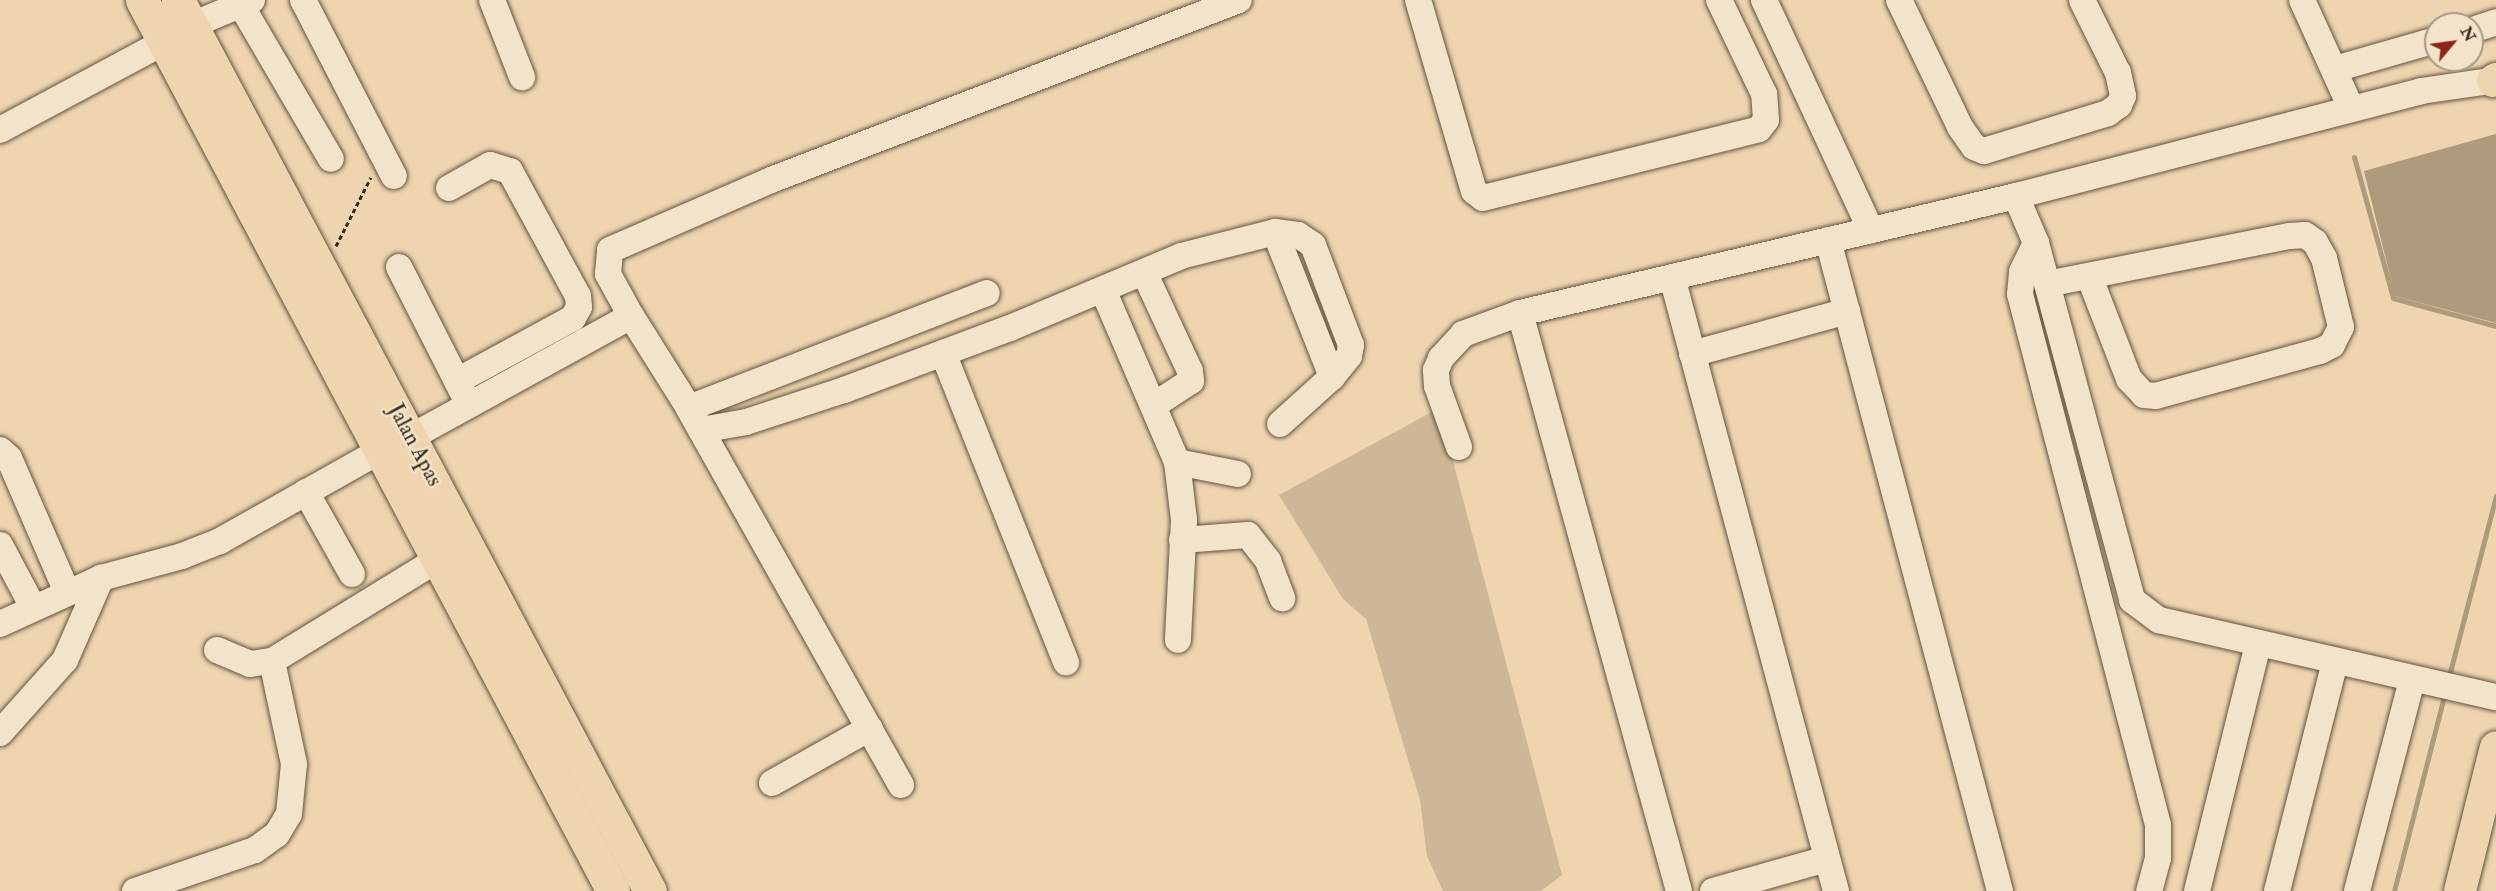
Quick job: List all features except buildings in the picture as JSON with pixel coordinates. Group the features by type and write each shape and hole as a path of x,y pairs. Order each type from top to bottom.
{"highway":[{"name":"Jalan Apas","path":"142,0 614,891"},
{"name":"Jalan Apas","path":"185,12 650,891"},
{"path":"547,696 544,710 571,763 570,772 557,783"}],"main road":[{"path":"2460,891 2496,747"}],"street":[{"path":"303,0 390,168"},
{"path":"492,0 522,77"},
{"path":"901,784 695,419 631,316 607,266 610,250 623,241 1239,0"},
{"path":"1418,0 1474,191 1484,198 1759,129 1766,120 1764,94 1719,0"},
{"path":"1764,0 1871,230"},
{"path":"1899,0 1960,127 1974,147 1984,151 2108,112 2119,105 2123,96 2118,73 2082,0"},
{"path":"2302,0 2351,108"},
{"path":"185,12 246,2 331,159"},
{"path":"0,130 164,42"},
{"path":"2335,69 2424,43"},
{"path":"1459,447 1437,386 1436,370 1441,358 1463,334 1520,313 2016,196 2447,85 2495,80"},
{"path":"449,188 490,165 504,165 510,171 578,296 579,307 573,318 457,381"},
{"path":"2016,196 2036,243 2124,582 2132,600 2159,620 2489,696"},
{"path":"695,419 746,422 943,353 1103,290 1181,256 1275,232 1298,235 1313,244 1351,345 1348,356 1332,377 1280,424"},
{"path":"2047,284 2089,276 2305,235 2315,242 2324,258 2341,327 2332,345 2320,351 2156,396 2145,395 2129,379 2089,276"},
{"path":"1828,240 2000,891"},
{"path":"2036,243 2022,272 2020,294 2158,825 2158,858 2150,891"},
{"path":"399,267 469,405"},
{"path":"1144,272 1190,371 1191,381 1153,406"},
{"path":"1672,277 1836,891"},
{"path":"1103,290 1178,462 1183,495 1178,640"},
{"path":"695,419 987,293"},
{"path":"1692,354 1847,311"},
{"path":"1520,313 1679,891"},
{"path":"411,437 631,316"},
{"path":"943,353 1066,662"},
{"path":"0,450 9,458 67,592"},
{"path":"0,624 101,578 182,556 220,541 380,451"},
{"path":"1178,462 1238,474"},
{"path":"306,492 352,574"},
{"path":"1182,540 1248,535 1268,561 1282,598"},
{"path":"0,545 33,607"},
{"path":"217,650 250,664 272,661 437,560"},
{"path":"0,733 65,660 101,578"},
{"path":"2197,891 2258,644"},
{"path":"135,891 255,850 277,834 290,814 294,764 272,661"},
{"path":"2277,891 2335,662"},
{"path":"2357,891 2423,682"},
{"path":"771,783 870,728"},
{"path":"1713,891 1827,859"}],"path":[{"path":"334,250 374,171 390,168"}],"shaded area":[{"path":"2496,134 2496,323 2395,296 2364,171"},
{"path":"1439,408 1562,875 1541,891 1443,891 1427,856 1420,800 1366,619 1343,599 1279,495"}],"waterway":[{"path":"2354,157 2393,298 2496,326"},
{"path":"2448,680 2496,496"},
{"path":"2394,891 2445,692"}]}
